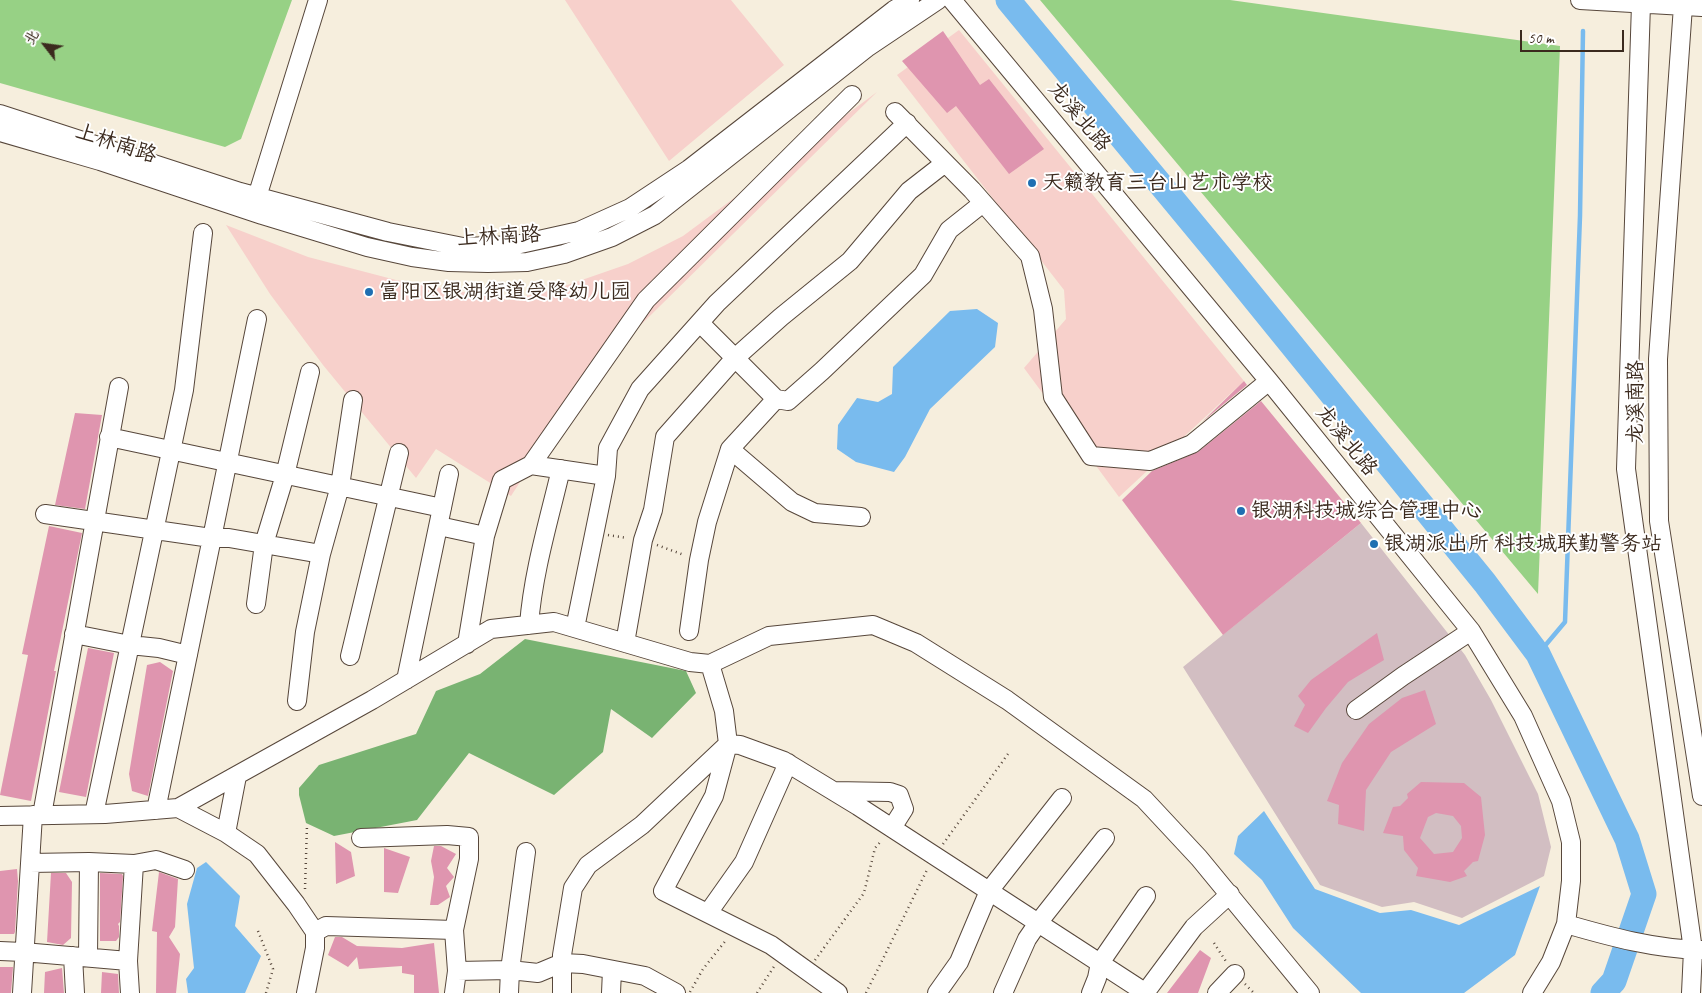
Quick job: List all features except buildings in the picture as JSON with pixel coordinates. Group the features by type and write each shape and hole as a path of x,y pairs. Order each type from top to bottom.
{"street":[{"path":"257,197 318,0"},
{"name":"上林南路","path":"0,114 257,197 388,232 463,247 516,244 579,231 630,208 689,169 894,10 910,0"},
{"name":"上林南路","path":"0,132 100,161 262,215 367,246 412,257 448,262 527,262 564,254 612,238 655,214 868,47 938,0"},
{"name":"龙溪北路","path":"952,0 1269,382 1471,630 1523,716 1562,801 1571,842 1572,881 1566,924 1551,962 1532,993"},
{"path":"1580,0 1642,2 1702,7"},
{"path":"1642,2 1626,469 1697,950 1691,993"},
{"name":"龙溪南路","path":"1683,6 1658,359 1659,521 1702,796"},
{"path":"467,644 485,536 502,480 531,465 646,300 852,95"},
{"path":"575,628 606,476 608,448 640,389 717,304 901,117 982,202 1030,256 1043,309 1053,397 1091,456 1150,461 1192,444 1269,382"},
{"path":"625,643 643,540 653,510 665,437 735,358 850,260 909,191 945,163"},
{"path":"700,322 776,399 788,400 822,371 923,275 949,230 982,202"},
{"path":"94,814 184,390 203,233"},
{"path":"156,810 257,319"},
{"path":"256,604 264,544 285,474 310,372"},
{"path":"22,993 23,952 30,863 37,815 74,634 119,386"},
{"path":"689,631 699,560 707,522 730,449 776,399"},
{"path":"296,701 305,632 321,554 340,486 353,400"},
{"path":"109,437 442,508"},
{"path":"730,449 792,502 815,513 861,517"},
{"path":"350,656 399,453"},
{"path":"531,465 606,476"},
{"path":"529,625 539,566 561,469"},
{"path":"406,680 449,474"},
{"path":"45,514 212,538 229,538 321,554"},
{"path":"439,526 485,536"},
{"path":"0,816 94,814 178,808 406,680 492,629 554,622 690,662 710,664 769,636 873,625 916,644 1007,700 1144,799 1230,894 1310,993"},
{"path":"1356,710 1402,676 1471,630"},
{"path":"74,634 130,645 159,648 188,655"},
{"path":"710,664 724,711 728,744 714,796 663,891 771,946 838,993"},
{"path":"562,993 562,963 573,888 588,865 642,824 728,744 740,745 788,763 892,828 1145,993 1194,927 1230,894"},
{"path":"708,913 744,862 788,763"},
{"path":"226,833 237,776"},
{"path":"832,790 890,792 899,795 904,809 892,828"},
{"path":"937,993 959,962 989,891 1062,798"},
{"path":"178,808 226,833 257,854 304,916 315,932 315,948 306,993"},
{"path":"361,838 447,835 469,837 469,859 454,930 457,971 454,993"},
{"path":"1003,993 1027,940 1038,923 1105,838"},
{"path":"508,993 526,852"},
{"path":"30,863 89,862 134,864 156,860 185,870"},
{"path":"75,993 89,862"},
{"path":"130,993 128,961 134,864"},
{"path":"1090,993 1097,978 1100,963 1146,896"},
{"path":"1566,924 1612,937 1674,949 1697,950"},
{"path":"315,932 326,926 454,930"},
{"path":"0,951 128,961"},
{"path":"457,971 510,970 538,973 562,963 583,964 645,976 670,992"},
{"path":"612,970 612,993"},
{"path":"1217,993 1235,974"}],"path":[{"path":"594,532 643,540 699,560"},
{"path":"304,916 307,826"},
{"path":"808,972 864,893 875,848 892,828"},
{"path":"690,993 703,969 736,928"},
{"path":"258,931 273,969 266,993"},
{"path":"757,993 782,954"}],"shaded area":[{"path":"565,0 731,0 784,65 669,161"},
{"name":"天籁教育三台山艺术学校","path":"959,30 1244,381 1119,497 1024,368 1066,319 1064,290 897,75"},
{"name":"富阳区银湖街道受降幼儿园","path":"877,92 588,377 511,496 436,449 416,478 323,365 270,294 226,225 308,257 396,280 508,300 553,290 628,264 683,236"},
{"path":"1361,523 1465,655 1491,700 1538,794 1551,847 1544,876 1462,918 1414,902 1382,907 1320,885 1183,667"}],"green space":[{"path":"0,0 292,0 241,139 225,147 0,83"},
{"path":"1040,0 1230,0 1560,46 1538,594"},
{"path":"525,639 686,671 696,693 652,738 611,709 603,752 554,795 469,753 417,820 334,836 306,823 299,788 319,765 416,734 436,691 480,674"}],"water":[{"path":"977,309 998,323 995,347 930,409 905,457 894,472 856,462 837,449 838,425 857,398 878,402 892,394 893,367 950,311"},
{"path":"1264,811 1315,889 1380,913 1411,910 1459,925 1540,886 1515,955 1464,993 1361,993 1293,928 1262,880 1234,854 1238,836"},
{"path":"206,862 240,896 235,926 261,956 245,993 188,993 186,979 194,968 187,904 197,868"}],"waterway":[{"path":"1008,0 1218,254 1485,583 1538,654 1627,839 1644,894 1614,981 1603,993"},
{"path":"1538,654 1565,622 1580,216 1583,31"}],"place":[{"name":"天籁教育三台山艺术学校","path":"1032,183"},
{"name":"富阳区银湖街道受降幼儿园","path":"369,292"},
{"name":"银湖科技城综合管理中心","path":"1241,511"},
{"name":"银湖派出所 科技城联勤警务站","path":"1374,544"}]}
